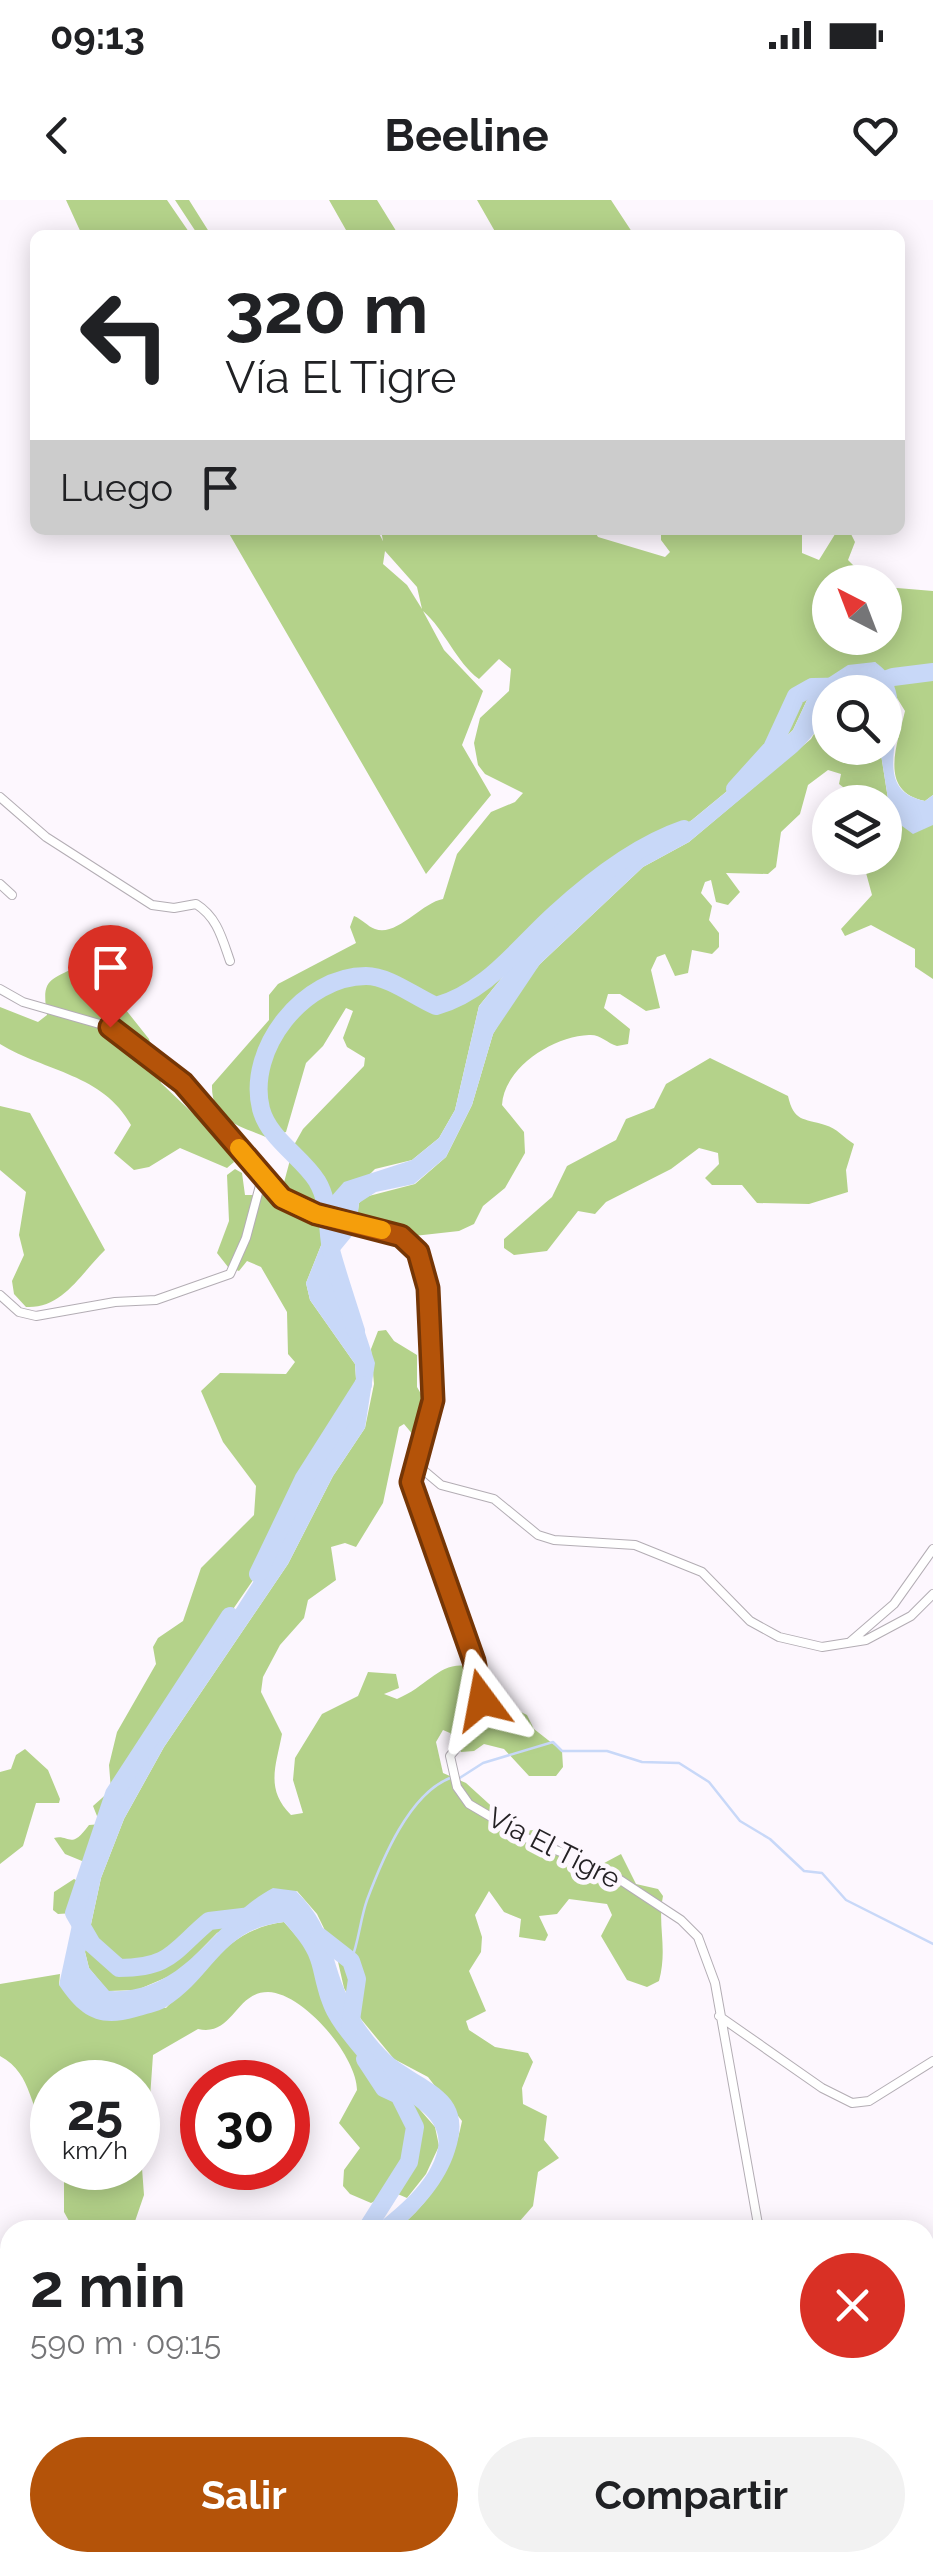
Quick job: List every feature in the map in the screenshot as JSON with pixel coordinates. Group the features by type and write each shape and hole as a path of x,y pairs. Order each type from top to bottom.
{"street":[{"path":"0,797 46,837 152,906 196,904 207,910 230,960"},
{"path":"0,884 12,895"},
{"name":"Vía El Tigre","path":"0,988 23,1002 110,1027 130,1040 183,1083 282,1198 316,1214 401,1236 411,1243 426,1274 433,1400 415,1455 411,1482 474,1661 482,1700 479,1720 450,1756 457,1787 469,1804 519,1835 602,1868 681,1920 708,1957 757,2220"},
{"path":"0,1295 18,1312 36,1316 115,1302 156,1300 230,1274 246,1238 262,1178"},
{"path":"415,1455 422,1469 441,1485 494,1500 538,1534 654,1552 702,1572 750,1620 779,1637 822,1646 846,1645 887,1631 933,1594"},
{"path":"846,1645 894,1604 933,1549"},
{"path":"719,2016 822,2088 852,2103 868,2101 933,2061"}],"green space":[{"path":"66,200 167,200 188,230 80,230"},
{"path":"175,200 189,200 208,230 195,230"},
{"path":"329,200 377,200 396,230 384,230 346,230"},
{"path":"477,200 611,200 631,230 494,230"},
{"path":"230,535 380,535 383,541 382,535 597,535 665,557 670,552 661,535 802,535 802,553 819,560 835,535 852,535 855,542 848,560 853,565 812,565 812,655 902,655 902,588 933,591 933,795 925,801 910,796 896,777 894,765 902,765 902,675 883,675 875,662 852,675 812,675 812,697 793,730 749,773 692,820 552,916 479,1006 455,1110 439,1138 412,1160 375,1169 322,1222 322,1243 306,1283 310,1300 355,1364 356,1379 342,1434 294,1503 271,1554 123,1778 106,1812 97,1816 93,1806 111,1790 109,1765 117,1732 156,1664 153,1647 158,1638 183,1621 201,1568 254,1515 256,1486 223,1442 201,1391 220,1373 286,1374 295,1362 288,1354 287,1312 261,1267 247,1261 239,1271 228,1267 217,1253 229,1221 227,1175 235,1169 242,1173 245,1195 267,1195 278,1205 294,1145 303,1129 364,1066 365,1058 347,1047 343,1038 353,1011 346,1008 323,1046 306,1063 286,1132 268,1138 230,1120 217,1107 212,1085 269,1020 269,995 278,984 356,943 350,927 354,916 383,930 443,899 457,854 491,812 515,802 523,793 485,774 478,765 474,743 480,718 509,691 511,669 499,659 479,679 423,611 444,650 483,691 462,745 491,795 426,874","holes":["385,551 417,587 422,609 407,585 383,564"]},
{"path":"811,739 812,765 883,765 886,785 840,785 841,774 828,770 808,785 800,814 781,832 776,867 768,874 726,873 740,892 728,905 716,902 711,880 705,882 701,893 712,906 709,920 719,933 719,947 712,954 692,950 688,973 675,976 665,954 657,957 651,970 660,1008 646,1011 620,994 608,994 604,1008 630,1029 628,1044 617,1046 593,1035 575,1037 546,1048 521,1067 505,1091 502,1105 524,1132 525,1153 505,1188 483,1206 474,1224 459,1231 414,1236 395,1224 357,1218 359,1203 365,1197 415,1184 446,1157 472,1105 493,1034 516,994 540,964 643,867 689,842"},
{"path":"902,820 933,825 933,979 915,967 915,949 871,925 845,936 841,929 872,895 867,875 902,875"},
{"path":"80,965 95,971 149,1039 161,1083 225,1144 234,1162 227,1168 180,1148 149,1167 134,1170 114,1153 131,1125 119,1108 89,1084 0,1044 0,1007 38,1022 47,1015 45,993 50,982"},
{"path":"710,1058 788,1096 797,1115 833,1128 854,1144 846,1170 848,1192 809,1204 757,1203 742,1185 712,1185 705,1178 719,1164 718,1153 699,1148 671,1169 606,1202 595,1214 578,1211 547,1251 514,1255 504,1248 504,1239 552,1197 567,1166 616,1140 626,1119 654,1108 666,1084"},
{"path":"0,1106 30,1113 105,1250 61,1296 39,1306 26,1307 14,1294 12,1281 24,1255 19,1235 26,1192 0,1170"},
{"path":"386,1330 394,1341 417,1355 417,1387 428,1406 421,1431 414,1436 404,1424 399,1427 383,1503 356,1547 345,1543 331,1547 336,1580 308,1600 304,1618 280,1645 263,1677 261,1692 282,1734 274,1777 278,1796 291,1815 303,1813 293,1780 295,1758 322,1714 358,1696 368,1672 396,1674 399,1688 384,1694 397,1699 449,1667 472,1667 487,1673 497,1700 527,1715 534,1729 562,1751 563,1767 556,1776 529,1776 504,1749 484,1744 474,1751 461,1752 450,1733 443,1730 436,1742 443,1773 466,1783 520,1832 542,1831 562,1855 593,1869 621,1854 636,1884 658,1889 663,1896 662,1969 659,1981 647,1987 627,1980 601,1936 612,1915 607,1904 569,1899 557,1914 539,1916 548,1935 545,1941 519,1937 521,1919 504,1912 489,1891 475,1915 482,1937 481,1952 469,1971 486,2011 466,2021 469,2030 495,2047 528,2053 533,2062 522,2088 523,2104 547,2116 544,2140 559,2158 538,2172 533,2206 521,2220 407,2220 439,2181 453,2153 462,2121 428,2077 394,2059 361,2019 344,1988 336,1953 317,1914 297,1891 217,1933 179,1972 137,1990 108,1991 89,1968 85,1952 101,1878 124,1819 164,1747 288,1564 333,1476 365,1428 374,1384 371,1349 378,1331"},
{"path":"25,1749 48,1770 60,1799 59,1803 36,1803 23,1846 0,1864 0,1772 11,1769 16,1755"},
{"path":"102,1824 87,1875 82,1861 65,1854 54,1838 74,1839 89,1825"},
{"path":"74,1879 84,1884 74,1913 58,1914 53,1910 54,1892"},
{"path":"284,1922 312,1954 323,2004 335,2024 384,2088 415,2104 435,2127 439,2146 426,2174 407,2198 393,2192 371,2203 350,2194 343,2186 344,2170 360,2148 339,2123 357,2090 355,2076 326,2029 282,1995 257,1994 219,2027 198,2029 153,2055 153,2060 30,2060 30,2096 19,2073 0,2056 0,1984 60,1974 59,1985 166,2008 219,1954 248,1933"},
{"path":"64,2190 144,2190 135,2220 68,2220 64,2212"}],"water":[{"path":"875,662 887,675 833,675 848,665"},
{"path":"812,695 812,735 797,752 689,842 643,867 540,964 493,1034 472,1105 446,1157 414,1184 376,1192 359,1203 356,1231 337,1254 333,1277 359,1314 375,1363 365,1428 333,1476 288,1564 164,1747 124,1819 101,1878 85,1952 89,1968 109,1991 136,1989 179,1969 233,1918 273,1888 296,1891 310,1906 327,1936 348,1997 365,2025 396,2060 446,2095 459,2117 455,2151 432,2194 408,2220 382,2220 428,2173 438,2148 438,2135 425,2114 370,2072 337,2030 322,2003 307,1953 284,1922 263,1926 231,1944 166,2007 111,2021 83,2012 59,1985 76,1906 107,1810 271,1554 294,1503 342,1434 356,1379 355,1364 310,1300 306,1283 322,1243 330,1198 344,1182 412,1160 439,1138 455,1110 479,1006 552,916 619,863 692,820 749,773 793,730"},
{"path":"883,765 893,765 900,785 886,785"},
{"path":"902,788 925,801 933,795 933,825 913,834 902,826"}],"waterway":[{"path":"735,789 772,748 796,696 812,687 868,686 893,677 933,672"},
{"path":"356,1331 332,1254 321,1190 271,1129 261,1109 262,1063 271,1041 302,1002 343,979 375,977 436,1006 454,999 487,979 600,876 649,844 684,829"},
{"path":"258,1574 304,1478 363,1385"},
{"path":"230,1616 114,1794 74,1913 92,1944 119,1968 161,1961 209,1921 251,1916"},
{"path":"458,1779 483,1763 553,1742 562,1751 607,1751 642,1762 679,1763 709,1782 740,1821 770,1839 804,1871 822,1873 846,1900 933,1944"},
{"path":"351,1961 367,1900 399,1830 422,1798 450,1778"},
{"path":"319,1936 351,1961 357,1979 350,2027"},
{"path":"365,2059 384,2088 399,2095 415,2127 409,2162 372,2220"}],"slow traffic":[{"path":"239,1148 282,1198 316,1214 382,1230"}],"route":[{"path":"110,1027 183,1083 282,1198 316,1214 401,1236 418,1252 428,1288 433,1400 431,1416 415,1455 411,1482 474,1661 482,1700"}]}
